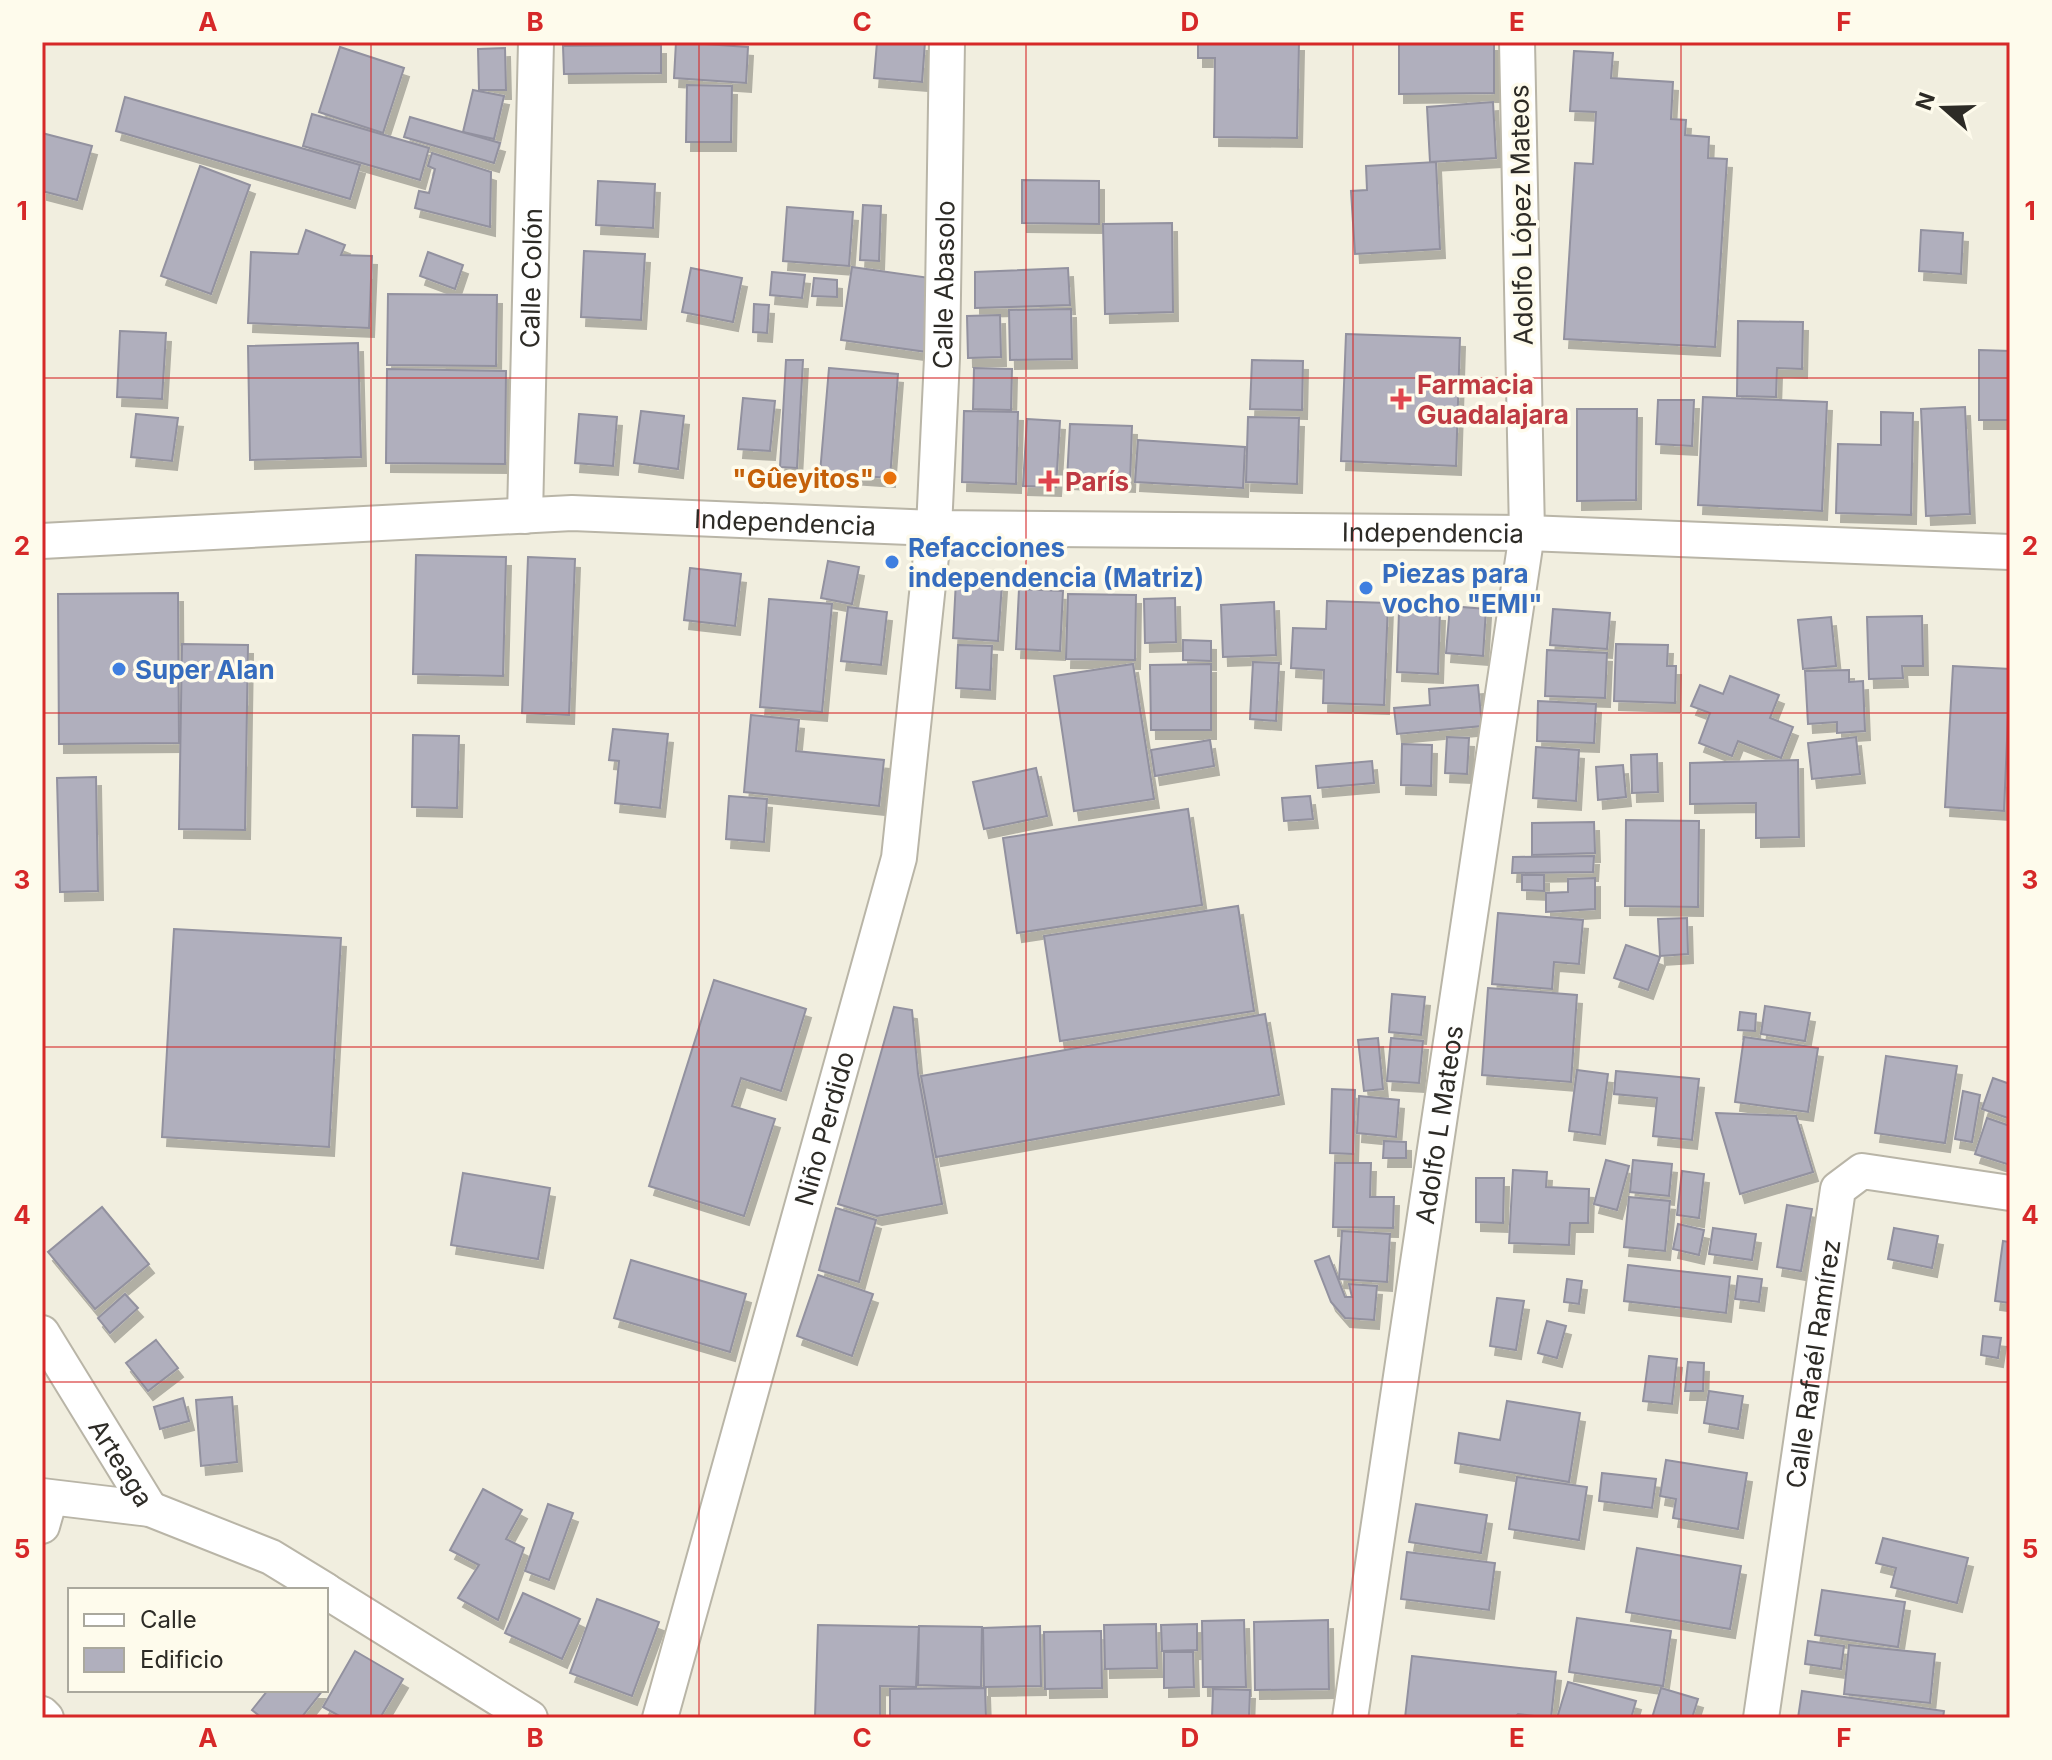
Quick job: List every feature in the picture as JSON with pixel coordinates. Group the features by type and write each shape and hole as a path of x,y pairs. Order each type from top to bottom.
{"street":[{"name":"Calle Colón","path":"525,516 536,42"},
{"name":"Calle Abasolo","path":"934,528 942,358 947,42"},
{"name":"Adolfo López Mateos","path":"1517,42 1527,533"},
{"name":"Independencia","path":"42,541 572,513 934,528 1527,533 2010,552"},
{"name":"Niño Perdido","path":"660,1718 899,858 934,528"},
{"name":"Adolfo L Mateos","path":"1350,1718 1527,533"},
{"name":"Calle Rafaél Ramírez","path":"1761,1718 1838,1189 1862,1171 2010,1193"},
{"name":"Arteaga","path":"42,1333 150,1509 271,1557 322,1588"},
{"path":"45,1507 150,1509"},
{"name":"Arteaga","path":"328,1592 530,1718"}],"building":[{"path":"676,42 748,47 746,83 674,78"},
{"path":"877,42 925,42 922,82 874,78"},
{"path":"1198,42 1299,42 1297,138 1214,137 1215,58 1198,58"},
{"path":"1399,42 1494,42 1494,93 1399,94"},
{"path":"661,45 661,73 564,74 563,46"},
{"path":"340,47 404,68 383,133 319,112"},
{"path":"505,48 506,90 479,90 478,49"},
{"path":"1574,51 1613,53 1611,78 1673,82 1671,119 1686,120 1685,135 1709,137 1708,158 1727,159 1715,347 1564,339 1575,163 1593,164 1596,112 1570,111"},
{"path":"687,85 732,86 731,142 686,142"},
{"path":"473,90 504,96 494,139 463,132"},
{"path":"125,97 360,165 350,199 116,131"},
{"path":"1493,102 1496,158 1430,162 1427,107"},
{"path":"312,114 429,148 420,180 303,146"},
{"path":"410,117 500,143 494,163 404,137"},
{"path":"42,133 92,146 77,200 42,191"},
{"path":"432,153 491,172 490,227 415,208 419,191 429,193 435,169 428,166"},
{"path":"1436,162 1440,249 1355,254 1351,191 1367,190 1366,166"},
{"path":"200,166 250,185 211,294 161,276"},
{"path":"1022,180 1099,181 1099,224 1022,223"},
{"path":"598,181 655,184 653,228 596,225"},
{"path":"863,205 881,206 879,261 860,260"},
{"path":"787,207 853,212 849,266 783,261"},
{"path":"1172,223 1173,312 1105,314 1103,224"},
{"path":"306,230 345,245 341,255 372,256 369,328 248,323 251,252 298,254"},
{"path":"1921,230 1963,233 1961,274 1919,271"},
{"path":"584,251 645,254 641,320 581,317"},
{"path":"428,252 463,265 455,289 420,276"},
{"path":"852,267 937,279 927,352 841,340"},
{"path":"691,268 742,278 733,322 682,312"},
{"path":"1068,268 1070,305 975,308 975,272"},
{"path":"772,272 805,275 802,298 770,295"},
{"path":"814,278 837,280 837,297 812,296"},
{"path":"388,294 497,295 496,366 387,365"},
{"path":"754,304 769,305 767,333 753,332"},
{"path":"1071,309 1072,359 1010,360 1009,310"},
{"path":"1000,315 1001,357 968,358 967,316"},
{"path":"1738,321 1803,322 1802,369 1777,368 1776,397 1737,396"},
{"path":"120,331 166,333 162,399 117,397"},
{"name":"Farmacia Guadalajara","path":"1346,334 1460,338 1456,466 1341,461"},
{"path":"358,343 361,457 250,460 248,346"},
{"path":"1979,350 2010,351 2010,420 1979,420"},
{"path":"786,360 803,360 797,468 780,467"},
{"path":"1252,360 1303,361 1302,410 1250,409"},
{"path":"829,368 898,374 890,478 820,473"},
{"path":"974,368 1012,369 1011,410 973,409"},
{"path":"387,369 506,371 505,464 386,463"},
{"path":"1703,397 1827,402 1822,511 1698,505"},
{"path":"743,398 775,401 770,451 738,449"},
{"path":"1658,400 1694,400 1692,446 1656,444"},
{"path":"1965,407 1970,514 1926,516 1921,409"},
{"path":"1577,409 1637,409 1636,500 1577,501"},
{"path":"641,411 684,416 678,469 634,463"},
{"path":"964,411 1018,412 1016,484 962,482"},
{"path":"1881,412 1913,413 1911,515 1836,513 1838,444 1881,445"},
{"path":"136,414 178,418 172,461 131,457"},
{"path":"579,414 617,417 613,466 575,463"},
{"path":"1248,417 1299,418 1297,484 1246,482"},
{"path":"1027,419 1060,421 1056,487 1023,486"},
{"path":"1070,424 1132,426 1130,483 1067,480"},
{"path":"1138,440 1245,447 1243,488 1135,482"},
{"path":"416,555 506,557 503,676 413,674"},
{"path":"528,557 575,559 569,715 522,713"},
{"path":"828,561 859,567 852,604 821,598"},
{"path":"690,568 741,574 735,626 684,620"},
{"path":"956,580 1002,583 998,641 953,638"},
{"path":"1019,589 1063,591 1060,651 1016,649"},
{"name":"Super Alan","path":"178,593 179,743 59,744 58,594"},
{"path":"1068,594 1136,595 1135,660 1066,659"},
{"path":"1175,598 1176,642 1145,643 1144,599"},
{"path":"769,599 832,604 822,712 760,707"},
{"path":"1327,601 1388,603 1384,705 1323,703 1324,670 1291,668 1293,628 1326,629"},
{"path":"1274,602 1276,655 1223,657 1221,605"},
{"path":"1450,606 1486,609 1483,656 1446,653"},
{"path":"848,607 887,612 881,665 841,661"},
{"path":"1553,609 1610,613 1607,649 1550,645"},
{"path":"1399,611 1440,612 1438,674 1397,672"},
{"path":"1922,616 1923,666 1902,666 1903,678 1869,679 1867,617"},
{"path":"1831,617 1836,666 1803,669 1798,620"},
{"path":"1183,640 1211,641 1211,661 1183,660"},
{"path":"182,644 248,645 245,830 179,829"},
{"path":"1616,644 1668,645 1667,666 1676,666 1675,703 1614,701"},
{"path":"958,645 992,646 990,690 956,688"},
{"path":"1547,650 1607,653 1605,698 1545,696"},
{"path":"1253,662 1279,663 1276,721 1250,719"},
{"path":"1133,664 1154,799 1074,811 1054,676"},
{"path":"1211,664 1211,730 1151,730 1150,665"},
{"path":"1953,666 2010,669 2004,811 1945,807"},
{"path":"1849,670 1849,682 1863,681 1865,731 1837,733 1837,722 1808,724 1805,671"},
{"path":"1730,676 1779,695 1770,718 1793,727 1781,758 1738,741 1732,756 1699,743 1710,713 1691,706 1700,685 1723,694"},
{"path":"1478,685 1482,726 1397,734 1394,708 1430,705 1429,689"},
{"path":"1538,701 1596,704 1594,743 1537,741"},
{"path":"751,715 799,720 796,751 884,760 879,806 744,792"},
{"path":"613,729 668,734 660,808 615,803 619,761 609,760"},
{"path":"413,735 459,736 457,808 412,807"},
{"path":"1447,737 1469,738 1467,774 1445,773"},
{"path":"1856,737 1860,774 1812,779 1808,743"},
{"path":"1210,740 1214,766 1155,776 1151,750"},
{"path":"1402,744 1432,745 1431,786 1401,785"},
{"path":"1536,747 1579,750 1576,801 1533,798"},
{"path":"1657,754 1658,792 1632,793 1631,755"},
{"path":"1798,760 1799,837 1756,838 1756,803 1690,804 1690,763"},
{"path":"1372,761 1374,783 1318,788 1316,766"},
{"path":"1623,765 1626,797 1598,800 1596,767"},
{"path":"1036,768 1047,816 984,829 973,782"},
{"path":"96,777 98,891 60,892 57,778"},
{"path":"729,796 767,799 764,842 726,839"},
{"path":"1310,796 1313,819 1284,821 1282,798"},
{"path":"1188,809 1202,905 1017,933 1003,838"},
{"path":"1626,820 1699,821 1698,907 1625,906"},
{"path":"1594,822 1595,853 1532,855 1532,823"},
{"path":"1594,856 1593,872 1512,873 1513,857"},
{"path":"1522,875 1544,875 1544,891 1522,890"},
{"path":"1595,878 1595,909 1546,912 1546,893 1568,892 1568,879"},
{"path":"1238,906 1254,1011 1060,1041 1044,936"},
{"path":"1498,913 1583,920 1579,964 1554,962 1552,989 1492,984"},
{"path":"1687,918 1688,954 1660,956 1658,919"},
{"path":"174,929 341,938 329,1147 162,1137"},
{"path":"1626,945 1660,957 1648,990 1614,978"},
{"path":"714,980 806,1009 781,1091 741,1078 732,1106 775,1119 744,1216 649,1186"},
{"path":"1488,988 1577,995 1571,1082 1482,1075"},
{"path":"1392,994 1425,997 1421,1035 1389,1032"},
{"path":"1765,1006 1810,1013 1805,1041 1761,1034"},
{"path":"894,1007 912,1010 918,1074 942,1204 877,1216 838,1204"},
{"path":"1740,1012 1756,1014 1755,1031 1738,1030"},
{"path":"1265,1014 1279,1095 936,1157 921,1076"},
{"path":"1744,1037 1818,1048 1808,1112 1735,1102"},
{"path":"1378,1038 1383,1089 1364,1091 1358,1040"},
{"path":"1391,1038 1423,1041 1419,1083 1387,1081"},
{"path":"1886,1056 1957,1066 1945,1143 1875,1133"},
{"path":"1577,1070 1608,1074 1600,1135 1569,1131"},
{"path":"1616,1071 1699,1079 1692,1140 1653,1136 1657,1098 1614,1094"},
{"path":"1993,1078 2010,1084 2008,1118 1982,1109"},
{"path":"1332,1089 1355,1090 1353,1154 1330,1153"},
{"path":"1963,1091 1980,1095 1972,1142 1955,1139"},
{"path":"1359,1096 1399,1100 1396,1137 1357,1133"},
{"path":"1716,1113 1796,1116 1813,1172 1740,1194"},
{"path":"1987,1118 2010,1126 2010,1165 1975,1154"},
{"path":"1384,1141 1406,1142 1406,1158 1383,1158"},
{"path":"1606,1160 1629,1166 1617,1210 1594,1204"},
{"path":"1633,1160 1672,1164 1669,1196 1630,1192"},
{"path":"1335,1163 1371,1163 1370,1197 1394,1197 1393,1228 1333,1227"},
{"path":"1513,1170 1547,1172 1546,1187 1589,1189 1588,1223 1570,1223 1569,1245 1509,1243"},
{"path":"1682,1171 1704,1174 1699,1218 1677,1215"},
{"path":"463,1173 550,1188 538,1259 451,1245"},
{"path":"1476,1178 1504,1178 1503,1223 1476,1222"},
{"path":"1629,1197 1670,1201 1665,1251 1624,1247"},
{"path":"1787,1205 1812,1209 1801,1271 1777,1267"},
{"path":"102,1207 149,1264 95,1309 48,1252"},
{"path":"836,1208 876,1220 859,1282 819,1270"},
{"path":"1678,1224 1704,1230 1699,1255 1673,1249"},
{"path":"1713,1228 1756,1234 1752,1260 1709,1254"},
{"path":"1894,1228 1938,1236 1932,1268 1888,1259"},
{"path":"1342,1231 1390,1234 1387,1282 1339,1279"},
{"path":"2003,1241 2010,1242 2010,1303 1995,1301"},
{"path":"1329,1256 1345,1297 1352,1297 1349,1284 1377,1286 1374,1320 1345,1318 1331,1302 1315,1261"},
{"path":"631,1260 746,1294 730,1352 614,1318"},
{"path":"1628,1265 1730,1277 1726,1313 1624,1301"},
{"path":"818,1275 873,1294 852,1356 797,1336"},
{"path":"1738,1276 1762,1279 1759,1302 1735,1299"},
{"path":"1567,1279 1582,1281 1579,1304 1564,1302"},
{"path":"125,1294 138,1308 110,1333 98,1318"},
{"path":"1497,1298 1524,1301 1516,1350 1490,1346"},
{"path":"1547,1321 1566,1326 1557,1358 1538,1353"},
{"path":"1983,1336 2001,1338 1998,1358 1981,1355"},
{"path":"156,1340 178,1368 148,1391 126,1363"},
{"path":"1649,1356 1677,1359 1672,1404 1643,1401"},
{"path":"1688,1362 1704,1363 1703,1391 1685,1391"},
{"path":"1709,1391 1743,1396 1738,1429 1704,1423"},
{"path":"232,1397 237,1462 201,1466 196,1400"},
{"path":"183,1398 189,1421 160,1429 154,1407"},
{"path":"1507,1401 1580,1413 1569,1482 1455,1463 1459,1433 1500,1440"},
{"path":"1666,1460 1747,1473 1738,1529 1673,1518 1676,1499 1660,1496"},
{"path":"1602,1473 1656,1479 1652,1508 1599,1501"},
{"path":"1517,1477 1587,1487 1579,1540 1509,1529"},
{"path":"483,1489 522,1510 506,1539 524,1548 498,1620 458,1598 479,1565 450,1550"},
{"path":"548,1504 573,1513 549,1580 525,1571"},
{"path":"1416,1504 1487,1515 1481,1553 1409,1542"},
{"path":"1883,1538 1968,1558 1957,1603 1891,1587 1896,1568 1876,1563"},
{"path":"1637,1548 1741,1566 1730,1629 1626,1612"},
{"path":"1407,1552 1495,1563 1489,1610 1401,1599"},
{"path":"1822,1590 1905,1602 1898,1647 1815,1635"},
{"path":"523,1593 580,1619 562,1659 505,1633"},
{"path":"597,1599 659,1622 632,1696 570,1673"},
{"path":"1577,1618 1671,1631 1663,1686 1569,1672"},
{"path":"1244,1620 1246,1687 1203,1687 1202,1621"},
{"path":"1328,1620 1329,1689 1255,1690 1254,1622"},
{"path":"1156,1624 1157,1668 1105,1669 1104,1625"},
{"path":"1197,1624 1197,1650 1162,1651 1161,1625"},
{"path":"818,1625 919,1627 916,1687 880,1686 880,1718 815,1717"},
{"path":"919,1626 982,1627 981,1687 918,1685"},
{"path":"1040,1626 1041,1686 984,1687 983,1628"},
{"path":"1101,1631 1102,1688 1045,1689 1044,1632"},
{"path":"1808,1641 1844,1646 1841,1669 1805,1664"},
{"path":"1849,1645 1935,1654 1930,1703 1844,1694"},
{"path":"355,1651 403,1679 380,1718 343,1718 323,1707"},
{"path":"1164,1652 1193,1652 1194,1687 1164,1688"},
{"path":"1412,1656 1556,1672 1551,1718 1518,1714 1514,1718 1405,1718"},
{"path":"1568,1682 1636,1701 1631,1718 1557,1718"},
{"path":"985,1688 986,1718 890,1718 890,1689"},
{"path":"1661,1688 1698,1699 1692,1718 1652,1718"},
{"path":"1213,1689 1250,1690 1249,1718 1212,1718"},
{"path":"1802,1691 1944,1711 1943,1718 1798,1718"},
{"path":"266,1692 321,1692 301,1718 262,1718 252,1710"}],"place":[{"name":"Farmacia Guadalajara","path":"1401,399"},
{"name":"\"Gûeyitos\"","path":"890,478"},
{"name":"París","path":"1049,481"},
{"name":"Refacciones independencia (Matriz)","path":"892,562"},
{"name":"Piezas para vocho \"EMI\"","path":"1366,588"},
{"name":"Super Alan","path":"119,669"}]}
